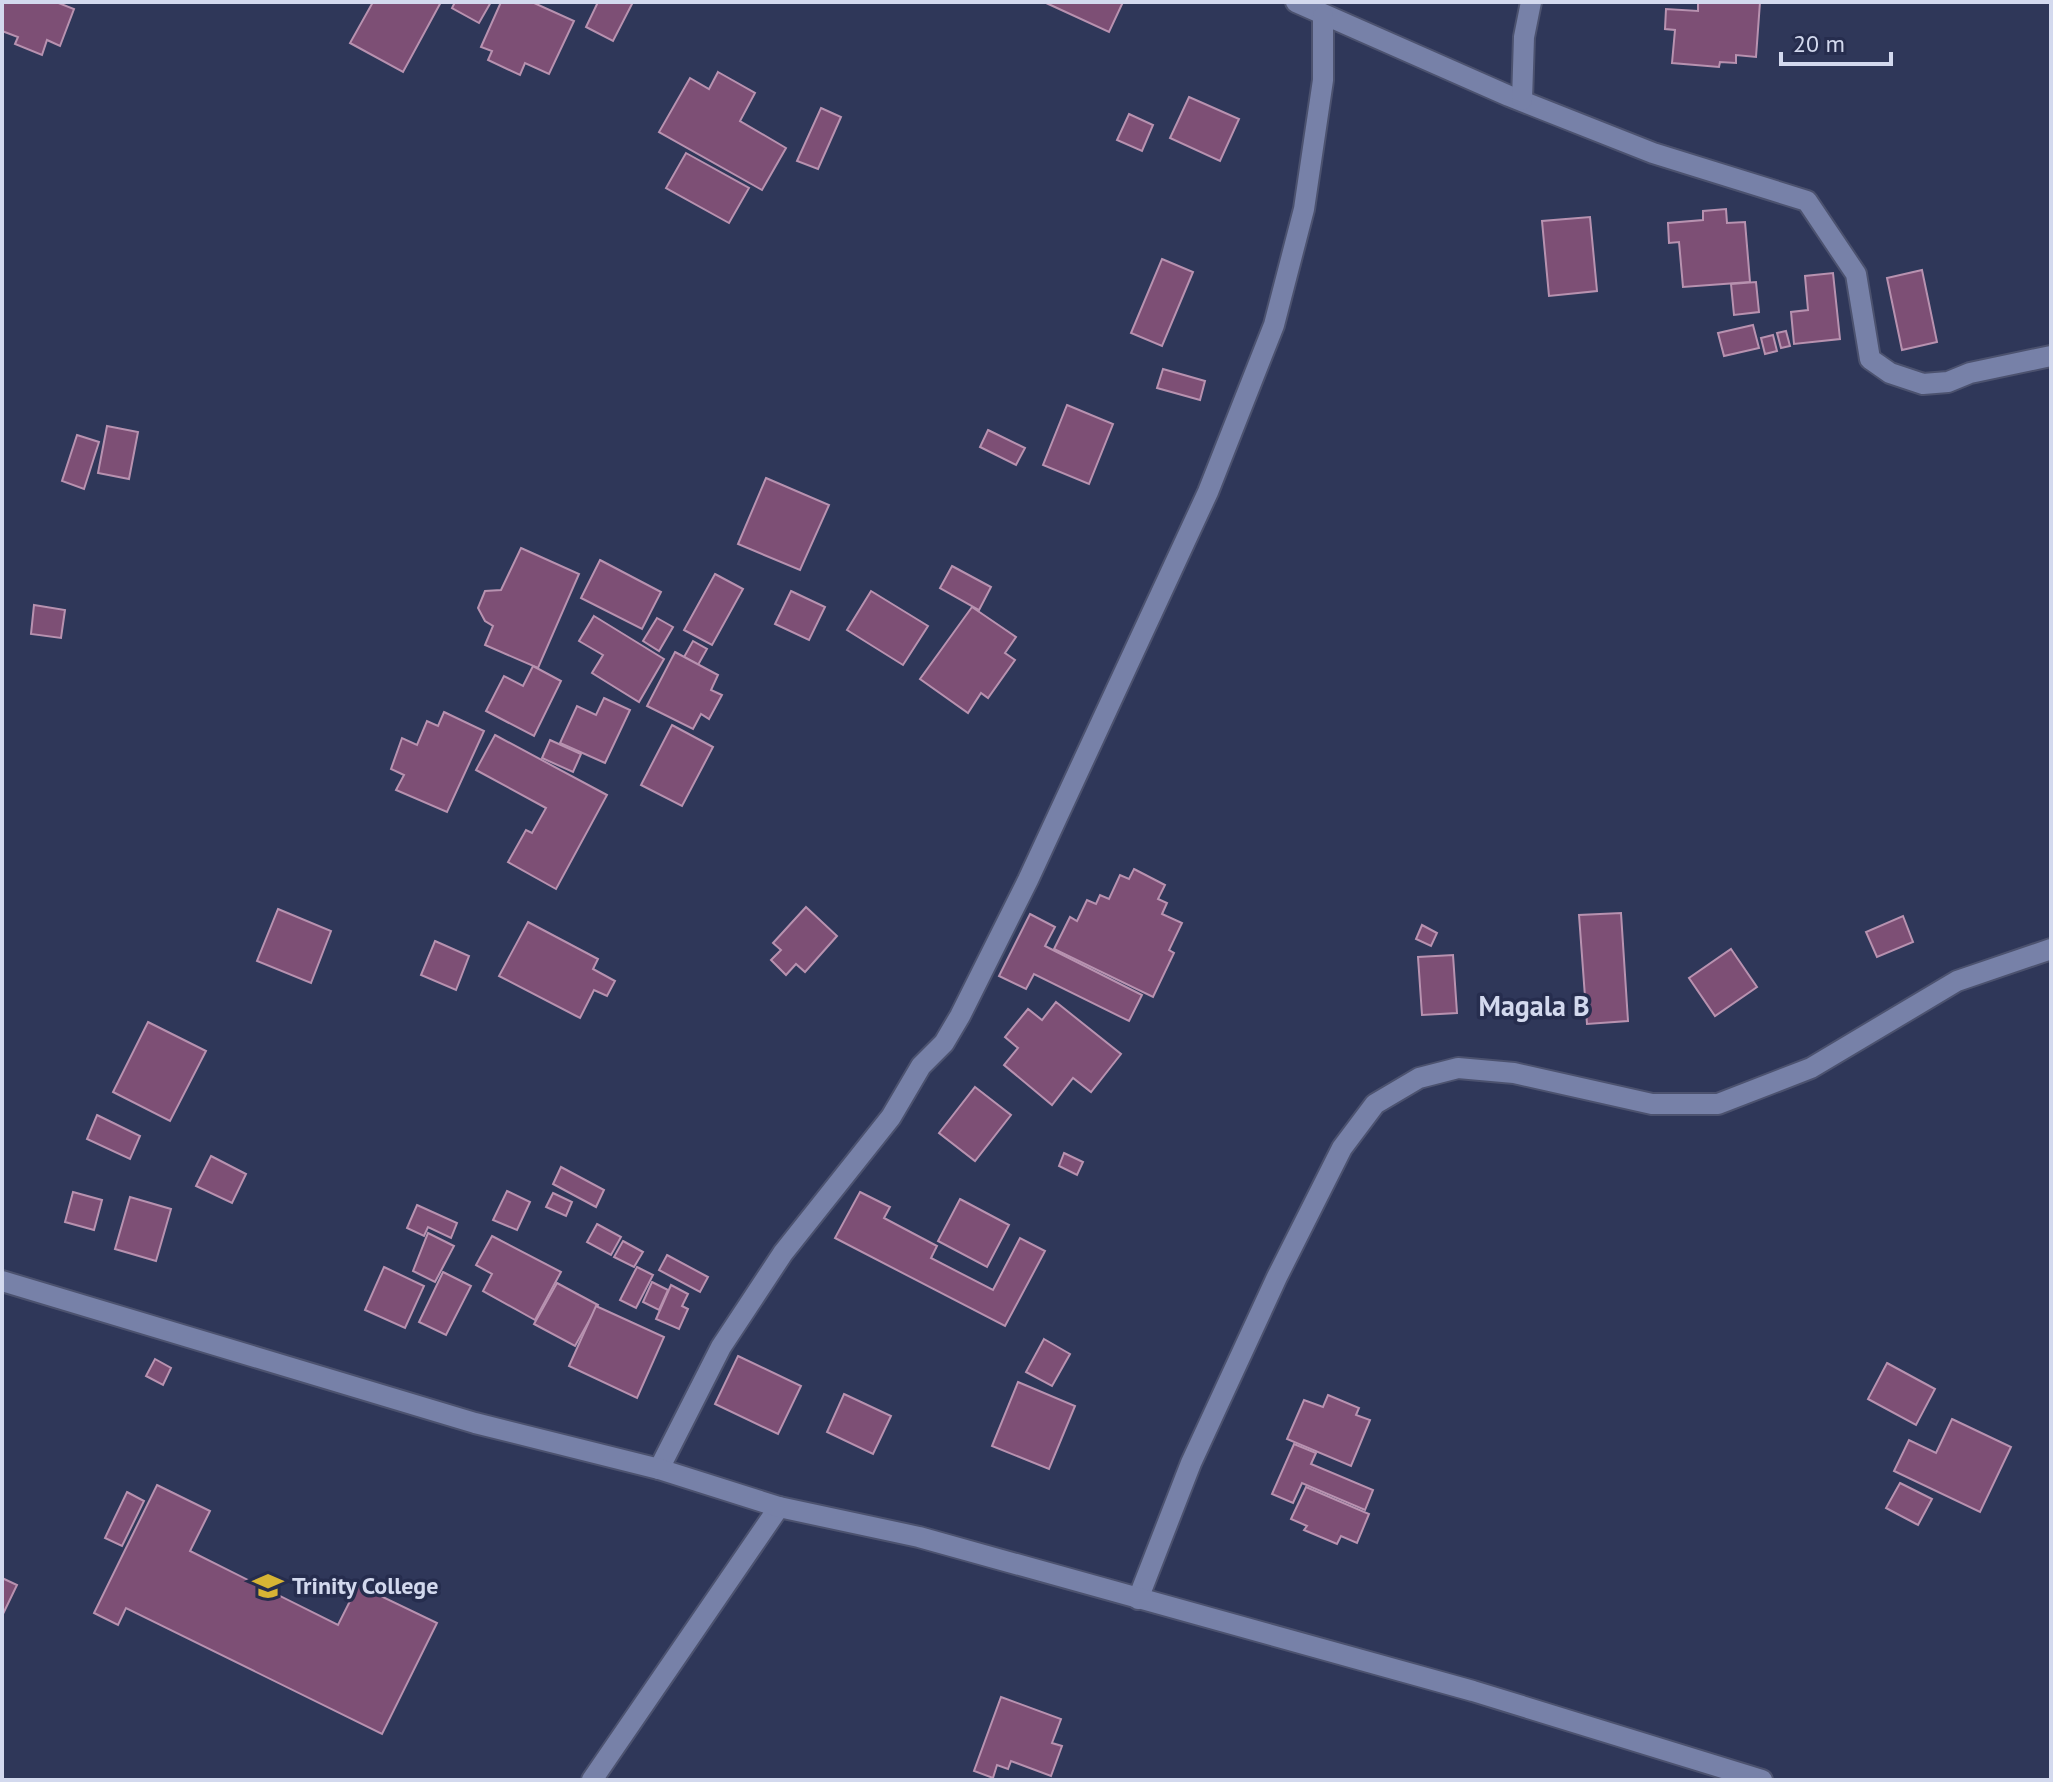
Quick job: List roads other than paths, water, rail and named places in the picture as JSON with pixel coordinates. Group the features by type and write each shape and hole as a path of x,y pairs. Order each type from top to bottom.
{"street":[{"path":"1296,2 1653,153 1807,201 1856,274 1870,359 1890,373 1923,384 1948,382 1970,373 2051,356"},
{"path":"1522,100 1524,37 1531,2"},
{"path":"659,1469 721,1347 760,1288 840,1179 891,1117 921,1066 944,1043 960,1016 1028,880 1208,492 1274,325 1304,209 1323,80 1323,16"},
{"path":"1138,1599 1191,1463 1277,1277 1342,1148 1375,1104 1419,1078 1458,1068 1514,1073 1652,1104 1718,1104 1811,1068 1957,981 2051,949"},
{"path":"2,1281 475,1423 659,1469 779,1507 919,1537 1473,1691 1762,1780"},
{"path":"592,1780 779,1507"}],"place":[{"name":"Trinity College","path":"268,1586"}],"district":[{"name":"Magala B","path":"1534,1006"}]}
